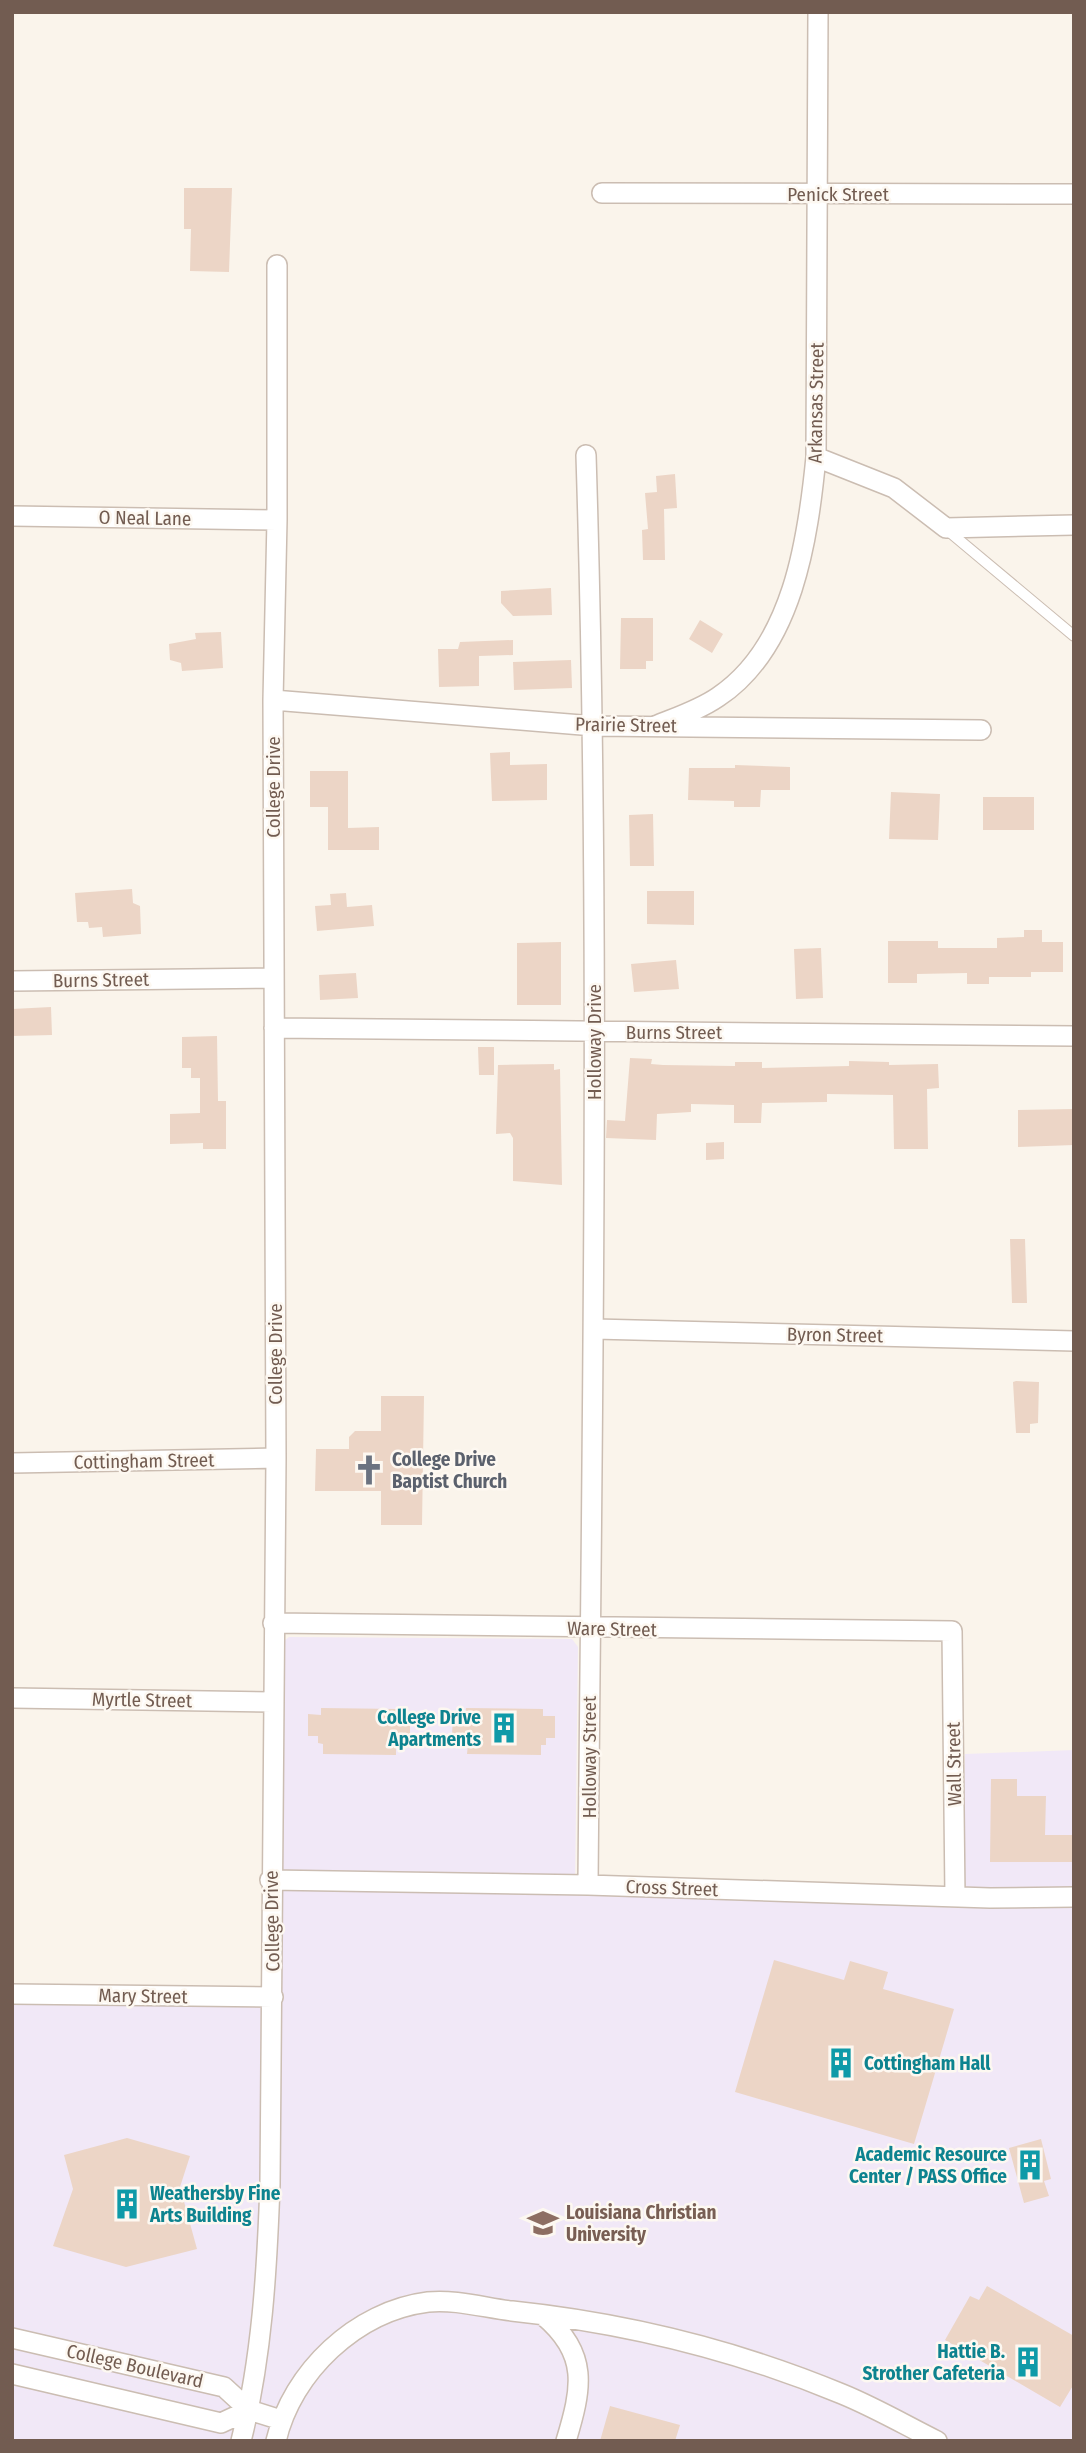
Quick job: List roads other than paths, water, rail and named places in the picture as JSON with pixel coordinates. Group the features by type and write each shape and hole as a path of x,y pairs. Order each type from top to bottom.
{"street":[{"name":"Arkansas Street","path":"655,726 693,712 720,696 743,675 764,649 780,617 801,559 811,512 816,457 818,12"},
{"name":"Penick Street","path":"602,192 1074,194"},
{"name":"College Drive","path":"240,2441 249,2410 266,2284 273,1997 270,1880 276,1458 272,700 277,520 278,265"},
{"name":"Holloway Drive","path":"586,455 594,726 595,1329 589,1629"},
{"path":"816,457 894,488 946,528 1073,526"},
{"name":"O Neal Lane","path":"12,516 277,520"},
{"name":"Prairie Street","path":"272,700 594,726 981,730"},
{"name":"Burns Street","path":"12,981 274,978"},
{"name":"Burns Street","path":"274,1028 1074,1035"},
{"name":"Byron Street","path":"595,1329 1074,1341"},
{"name":"Cottingham Street","path":"12,1463 276,1458"},
{"name":"Ware Street","path":"273,1623 952,1632"},
{"name":"Holloway Street","path":"588,1885 589,1629"},
{"name":"Wall Street","path":"952,1632 955,1897"},
{"name":"Myrtle Street","path":"12,1698 272,1702"},
{"name":"Cross Street","path":"270,1880 588,1885 955,1897 1074,1898"},
{"name":"Mary Street","path":"12,1994 273,1997"},
{"path":"276,2441 281,2420 295,2389 338,2342 401,2308 430,2302 541,2314 692,2341 844,2395 937,2441"},
{"path":"541,2314 563,2332 577,2355 575,2413 566,2441"},
{"name":"College Boulevard","path":"12,2338 224,2387 249,2410 281,2420"},
{"name":"College Boulevard","path":"12,2374 221,2423 249,2410"}],"lane":[{"path":"946,528 1074,636"}],"place":[{"name":"College Drive Baptist Church","path":"369,1470"},
{"name":"College Drive Apartments","path":"504,1728"},
{"name":"Cottingham Hall","path":"841,2063"},
{"name":"Academic Resource Center / PASS Office","path":"1030,2165"},
{"name":"Weathersby Fine Arts Building","path":"127,2204"},
{"name":"Louisiana Christian University","path":"543,2223"},
{"name":"Hattie B. Strother Cafeteria","path":"1028,2362"}]}
